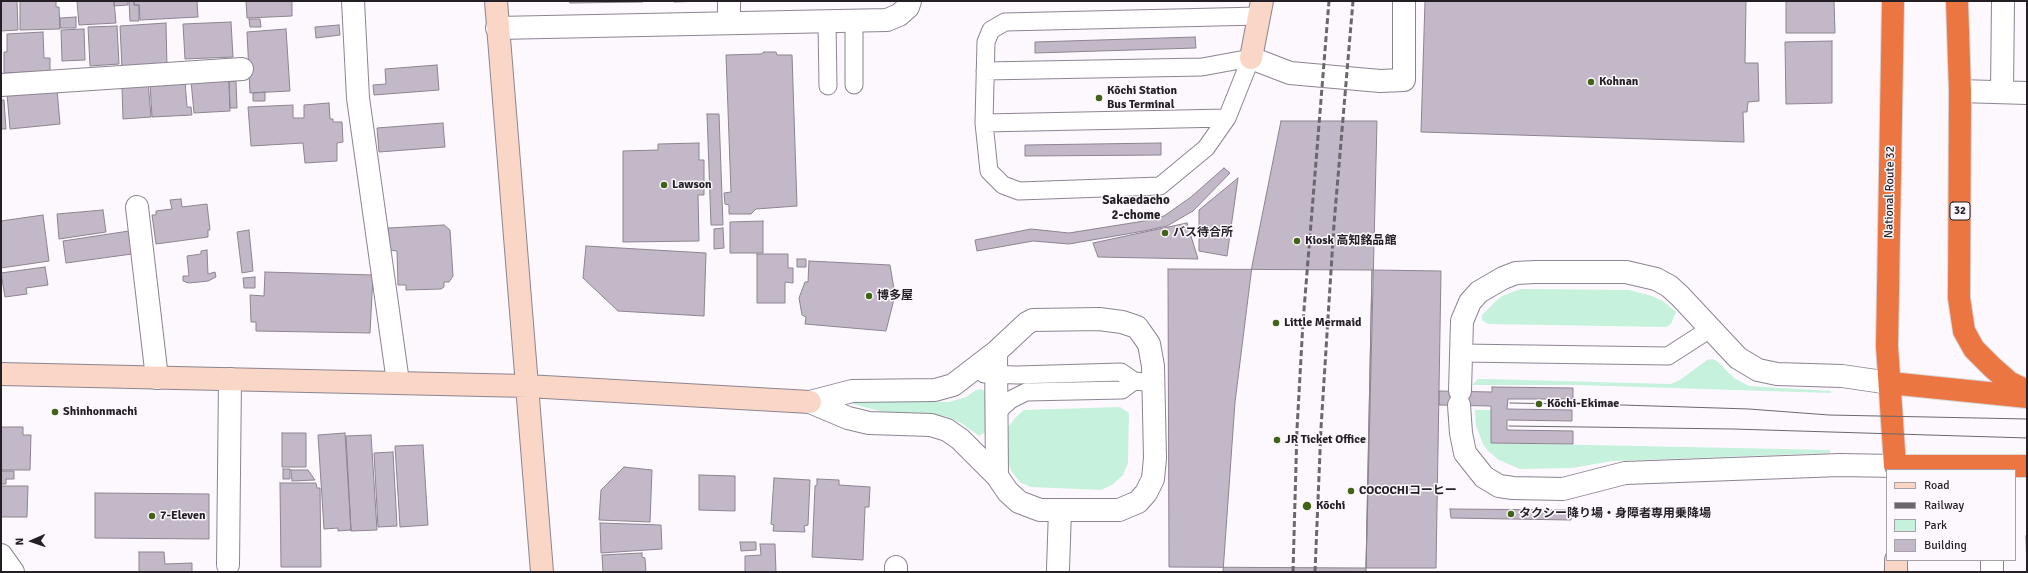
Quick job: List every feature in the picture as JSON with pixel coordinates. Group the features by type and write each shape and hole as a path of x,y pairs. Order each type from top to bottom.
{"highway":[{"name":"National Route 32","path":"1893,1 1887,346 1895,468"},
{"name":"32","path":"1956,1 1960,91 1959,298 1964,331 1974,349 1992,367 2009,382 2027,391"},
{"path":"1890,383 2027,397"},
{"path":"1895,468 1992,468 2027,466"}],"street":[{"path":"352,1 358,98 398,382"},
{"path":"496,1 542,572"},
{"path":"729,1 729,23"},
{"path":"497,28 887,20 898,15 908,7 910,1"},
{"path":"1261,8 1251,58 1290,73 1380,81 1404,80 1404,1"},
{"path":"2002,92 2003,1"},
{"path":"1,85 242,69"},
{"path":"1960,91 2027,93"},
{"path":"137,207 157,378"},
{"path":"1890,383 1842,376 1766,373 1738,358 1669,286 1656,279 1626,272 1516,273 1503,278 1479,292 1470,302 1462,321 1460,398 1461,433 1465,453 1484,477 1499,486 1513,488 1563,489 1626,473 1840,465 1895,468"},
{"path":"1,374 527,386 810,402 852,391 934,390 953,385 996,352 1027,323 1033,320 1099,319 1122,322 1137,327 1149,344 1153,366 1144,384 1155,458 1153,479 1146,493 1138,502 1119,510 1040,510 1019,502 1008,492 997,476 960,439 947,430 931,425 869,423 848,418 810,402"},
{"path":"996,352 997,476"},
{"path":"228,565 230,379"},
{"path":"1058,569 1060,510"},
{"path":"1,555 13,572"},
{"path":"1896,561 1896,572"},
{"path":"1992,561 1992,572"}],"lane":[{"path":"1251,58 1227,118 1206,148 1160,186 1019,191 1003,185 989,171 984,123 986,42 991,30 1005,22 1261,8"},
{"path":"854,21 854,85"},
{"path":"827,22 828,86"},
{"path":"985,71 1202,66 1251,58"},
{"path":"984,123 1227,118"},
{"path":"1461,353 1668,356 1710,329"},
{"path":"967,374 996,375 1121,372 1144,384"},
{"path":"996,412 1010,400 1026,392 1122,390 1144,384"}],"green space":[{"path":"1521,289 1629,290 1652,296 1663,301 1676,312 1671,324 1666,327 1488,324 1482,320 1482,315 1502,296"},
{"path":"1712,359 1717,361 1734,378 1749,386 1831,391 1831,393 1578,385 1472,385 1478,379 1671,384 1680,380 1707,360"},
{"path":"982,389 985,392 986,432 979,436 961,423 945,416 884,412 848,403 848,401 949,402 966,397 976,390"},
{"path":"1120,407 1129,413 1128,463 1123,475 1112,485 1101,490 1031,487 1021,483 1011,471 1008,461 1006,430 1015,418 1024,410"},
{"path":"1475,410 1493,410 1492,443 1830,450 1830,453 1612,461 1572,468 1520,469 1499,460 1488,451 1483,444 1476,426"}],"building":[{"path":"1,1 17,1 18,30 1,31"},
{"path":"20,1 56,1 56,7 59,7 60,29 20,30"},
{"path":"77,1 114,1 116,23 79,25"},
{"path":"114,1 128,1 128,5 114,6"},
{"path":"129,1 134,1 134,5 139,5 139,21 130,21"},
{"path":"134,1 197,1 198,17 140,20 139,5 134,5"},
{"path":"246,1 292,1 292,16 247,18"},
{"path":"569,1 643,1 643,2 570,3"},
{"path":"674,1 703,1 674,2"},
{"name":"Kohnan","path":"1425,1 1746,1 1745,63 1758,63 1759,101 1748,102 1747,112 1743,112 1744,142 1421,132"},
{"path":"1786,1 1834,1 1835,33 1786,33"},
{"path":"76,17 76,28 60,28 60,18"},
{"path":"249,19 260,19 261,27 250,27"},
{"path":"231,22 233,57 185,59 183,24"},
{"path":"166,23 167,67 122,68 120,26"},
{"path":"339,25 340,35 316,38 315,27"},
{"path":"117,26 119,64 90,66 88,27"},
{"path":"84,29 85,60 62,61 61,30"},
{"path":"286,29 290,91 250,93 247,32"},
{"path":"43,32 44,58 50,58 50,74 31,72 4,73 4,52 7,52 7,34"},
{"path":"1195,37 1196,48 1035,53 1035,42"},
{"path":"1832,41 1832,103 1786,104 1785,42"},
{"path":"764,52 776,52 777,55 792,55 797,206 756,209 751,214 729,214 729,205 725,204 724,193 731,192 726,55 761,54"},
{"path":"437,65 439,90 374,95 373,85 386,84 385,69"},
{"path":"229,79 230,111 194,113 191,81"},
{"path":"148,81 151,117 123,119 122,88 132,87 132,82"},
{"path":"185,81 187,107 191,107 192,115 152,117 150,83"},
{"path":"236,81 237,108 230,108 229,82"},
{"path":"57,89 60,124 10,129 7,94"},
{"path":"265,92 265,101 253,101 253,93"},
{"path":"1,100 4,100 6,129 1,129"},
{"path":"329,103 330,119 333,119 333,122 342,122 343,142 337,143 337,161 305,163 303,143 251,146 248,107 293,105 293,118 304,118 304,105"},
{"path":"707,114 719,114 723,225 711,225"},
{"path":"1281,121 1377,121 1366,572 1223,572 1235,402 1252,266"},
{"path":"443,123 445,147 379,152 377,128"},
{"name":"Lawson","path":"699,143 699,160 704,160 704,195 698,195 699,241 623,242 623,151 658,150 658,144"},
{"path":"1161,143 1161,155 1025,156 1025,145"},
{"path":"1224,168 1230,173 1193,211 1167,226 1069,244 1033,241 977,251 975,240 1031,229 1069,233 1144,221 1164,216 1191,197"},
{"path":"1238,178 1227,256 1199,251 1199,210"},
{"path":"181,199 182,207 207,204 210,230 208,230 208,237 156,244 152,215 156,215 156,211 172,209 170,200"},
{"path":"103,210 106,232 59,239 57,214"},
{"path":"43,215 49,261 1,268 1,221"},
{"path":"763,221 763,253 730,253 730,222"},
{"name":"バス待合所","path":"1187,223 1198,259 1098,257 1093,243"},
{"path":"444,225 450,230 453,276 449,282 444,282 444,287 441,289 406,290 406,285 398,285 397,251 390,250 388,228"},
{"path":"723,228 724,248 714,249 714,229"},
{"path":"249,230 253,271 242,273 237,232"},
{"path":"129,231 132,254 66,263 63,241"},
{"path":"586,246 706,253 704,316 618,311 583,278"},
{"path":"207,250 208,274 215,272 216,277 208,281 189,283 183,281 183,276 189,276 187,256 201,254 201,251"},
{"path":"757,254 788,254 788,268 793,268 793,283 785,282 785,303 757,303"},
{"path":"797,259 806,259 806,267 797,267"},
{"path":"809,261 890,265 895,295 886,331 805,324 806,317 802,315 799,298 805,282 808,282"},
{"path":"45,267 48,285 26,288 27,294 5,297 1,273"},
{"path":"1168,269 1372,270 1366,568 1169,567"},
{"path":"1372,270 1441,271 1436,568 1366,568"},
{"path":"265,272 373,275 370,333 256,331 256,322 251,322 250,295 264,296"},
{"path":"255,277 255,288 244,288 243,278"},
{"path":"1492,387 1573,388 1573,399 1508,399 1507,409 1572,410 1572,421 1507,420 1507,430 1573,431 1573,444 1491,443 1491,406 1439,405 1439,391 1492,392"},
{"path":"1,427 23,427 23,435 31,435 30,470 1,470"},
{"path":"282,433 306,433 306,467 282,467"},
{"path":"345,433 351,530 338,531 338,528 324,529 318,435"},
{"path":"371,435 377,530 351,531 346,436"},
{"path":"423,445 428,525 400,527 395,446"},
{"path":"393,452 397,526 378,527 374,453"},
{"path":"624,467 652,470 650,522 599,520 601,490"},
{"path":"283,469 290,469 290,479 283,479"},
{"path":"291,470 308,470 315,480 292,481"},
{"path":"1,471 14,471 14,479 6,479 6,484 1,484"},
{"path":"699,475 735,476 735,511 699,510"},
{"path":"774,478 810,480 808,525 804,526 805,532 773,531 774,525 771,524"},
{"path":"817,479 839,480 839,485 870,487 869,507 865,507 863,560 812,557 815,486 817,485"},
{"path":"280,483 316,483 317,488 320,488 321,567 281,567"},
{"path":"1,486 28,486 27,517 1,517"},
{"name":"7-Eleven","path":"95,493 209,494 209,539 95,538"},
{"name":"タクシー降り場・身障者専用乗降場","path":"1450,509 1572,510 1571,520 1451,518"},
{"path":"600,523 661,525 662,549 601,553"},
{"path":"2026,536 2027,536 2027,572"},
{"path":"740,542 756,542 756,550 741,551"},
{"path":"760,544 775,544 776,572 745,572 745,556 761,555"},
{"path":"139,552 164,552 165,564 192,563 192,572 139,572"},
{"path":"642,553 642,557 645,558 646,572 603,572 602,555"}],"tram line":[{"path":"1510,403 1749,409 1829,415 2027,419"},
{"path":"1509,426 1733,429 2027,438"}],"railway":[{"path":"1293,572 1297,429 1303,322 1329,1"},
{"path":"1315,572 1321,428 1334,224 1353,1"}],"place":[{"name":"Kohnan","path":"1591,82"},
{"name":"Kōchi Station Bus Terminal","path":"1099,98"},
{"name":"Lawson","path":"664,185"},
{"name":"バス待合所","path":"1165,233"},
{"name":"Kiosk 高知銘品館","path":"1297,241"},
{"name":"博多屋","path":"869,296"},
{"name":"Little Mermaid","path":"1276,323"},
{"name":"Kōchi-Ekimae","path":"1539,404"},
{"name":"Shinhonmachi","path":"55,412"},
{"name":"JR Ticket Office","path":"1277,440"},
{"name":"COCOCHIコーヒー","path":"1351,491"},
{"name":"Kōchi","path":"1307,506"},
{"name":"タクシー降り場・身障者専用乗降場","path":"1511,514"},
{"name":"7-Eleven","path":"152,516"}],"district":[{"name":"Sakaedacho 2-chome","path":"1136,208"}]}
